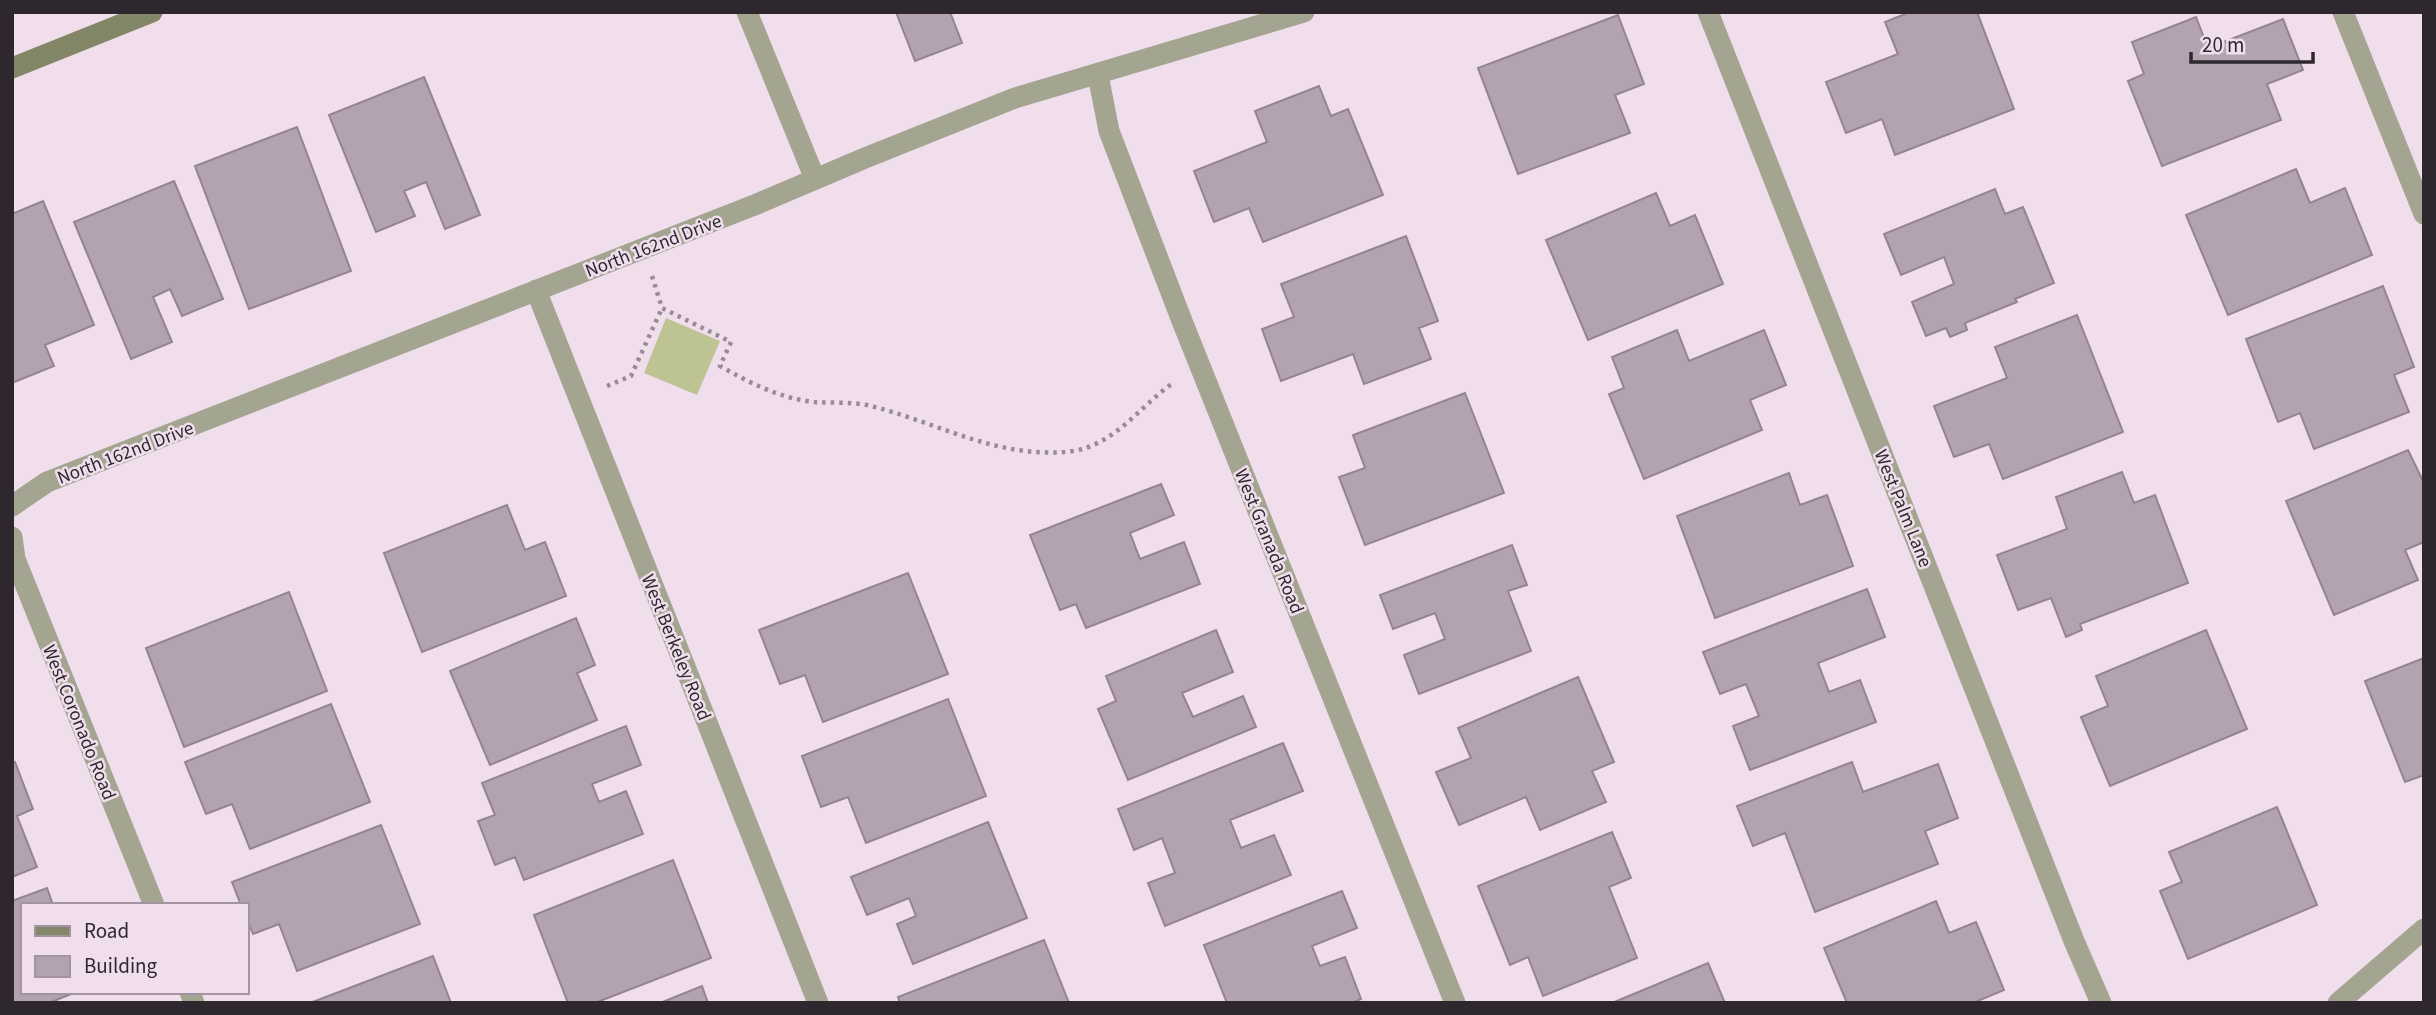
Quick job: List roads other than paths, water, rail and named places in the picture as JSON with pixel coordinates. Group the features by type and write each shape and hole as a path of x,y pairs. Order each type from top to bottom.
{"main road":[{"path":"12,68 152,12"}],"street":[{"path":"747,12 815,179"},
{"name":"North 162nd Drive","path":"12,506 47,482 757,204 1015,98 1304,12"},
{"name":"West Palm Lane","path":"1708,12 2074,941 2101,1003"},
{"path":"2343,12 2424,214"},
{"name":"West Granada Road","path":"1098,75 1109,131 1199,365 1455,1003"},
{"name":"West Berkeley Road","path":"536,290 818,1003"},
{"name":"West Coronado Road","path":"12,537 15,559 153,903"},
{"path":"2338,1003 2424,929"}]}
